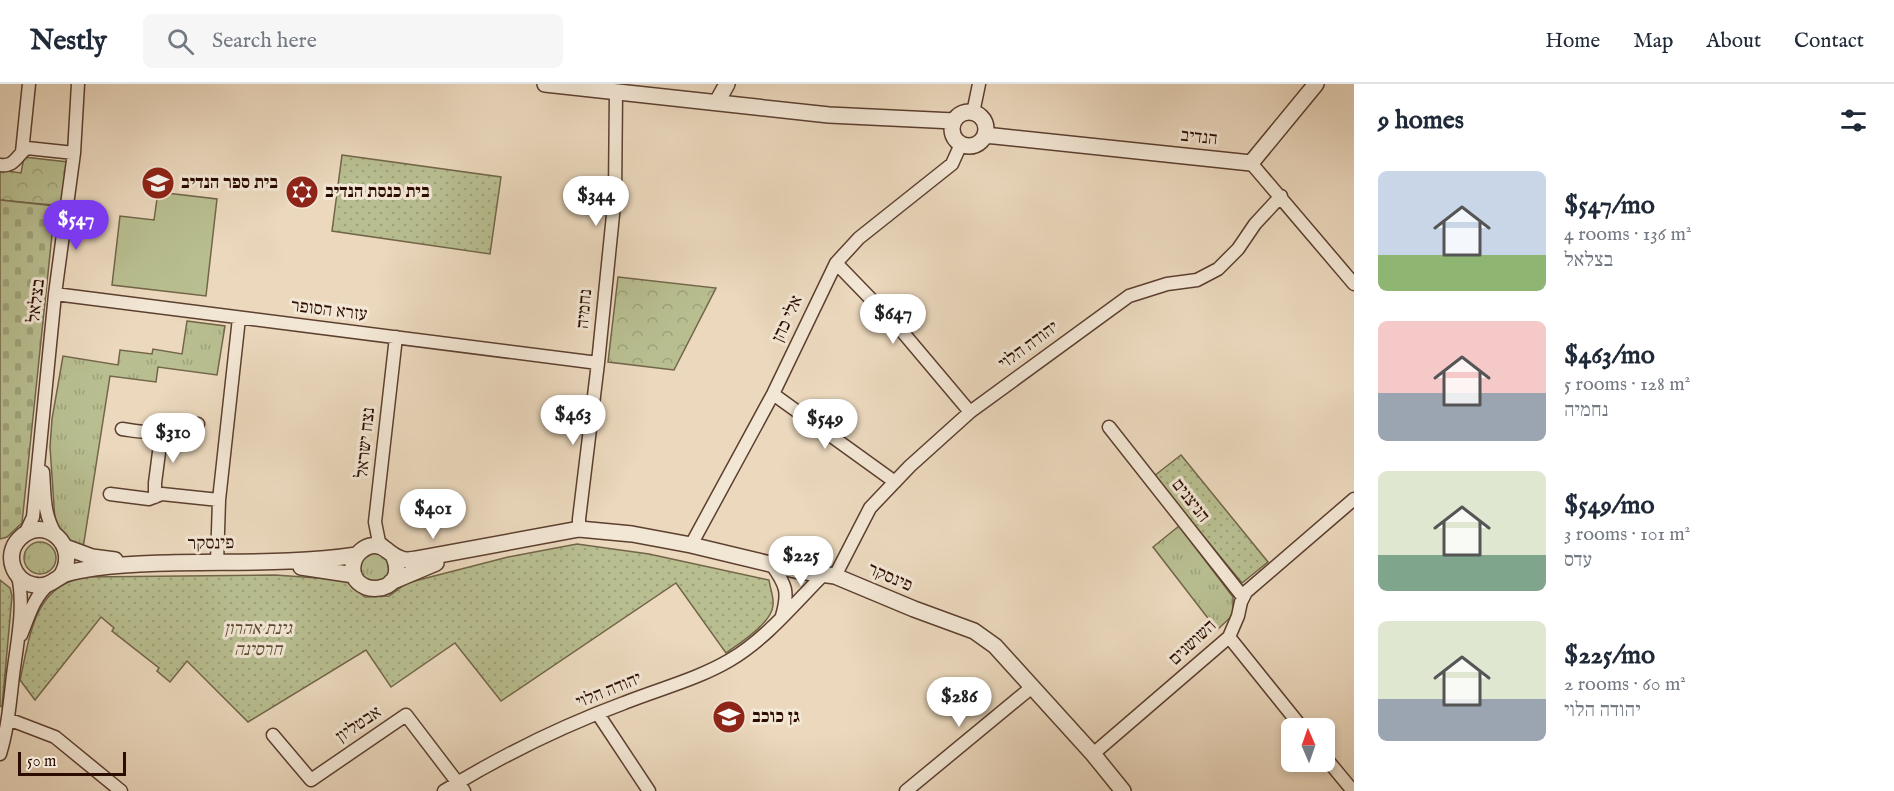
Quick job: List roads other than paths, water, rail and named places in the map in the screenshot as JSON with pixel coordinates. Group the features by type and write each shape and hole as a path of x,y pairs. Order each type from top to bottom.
{"street":[{"path":"22,152 29,84"},
{"name":"בצלאל","path":"22,537 33,517 55,294 74,153 78,84"},
{"path":"545,84 830,116 954,121"},
{"path":"717,102 727,84"},
{"path":"973,113 980,84"},
{"path":"1316,84 1251,163 1354,284"},
{"name":"נחמיה","path":"579,528 615,195 616,92"},
{"path":"973,113 984,121 985,135 975,145 961,144 952,134 954,121 960,115 973,113"},
{"name":"הנדיב","path":"985,135 1251,163"},
{"name":"אלי כהן","path":"691,545 773,393 836,263 859,238 952,164 961,144"},
{"path":"0,165 8,166 14,163 27,148 74,153"},
{"name":"יהודה הלוי","path":"444,791 461,787 527,745 729,661 763,637 830,575 870,508 970,412 1129,296 1167,284 1197,280 1218,269 1238,249 1255,224 1281,196"},
{"path":"836,263 900,329 970,412"},
{"name":"עזרא הסופר","path":"55,294 598,363"},
{"path":"217,563 219,500 239,318"},
{"name":"נצח ישראל","path":"390,552 379,542 375,522 396,337"},
{"path":"773,393 895,482"},
{"name":"בצלאל","path":"42,414 46,514 48,522 61,541"},
{"path":"122,429 150,433 174,421 198,424"},
{"name":"הניצנים","path":"1109,427 1247,593"},
{"path":"155,497 162,429"},
{"path":"110,494 149,500 162,494 219,500"},
{"path":"1247,593 1354,499"},
{"name":"פינסקר","path":"390,552 400,559 417,560 579,528 632,534 691,545 772,565 830,575 974,631 995,646 1093,754 1123,791"},
{"path":"0,546 41,530 61,541 67,562 55,580 40,591 17,644"},
{"path":"0,754 8,719 20,595 12,554 22,537"},
{"name":"פינסקר","path":"61,541 92,557 151,564"},
{"path":"374,545 390,552 397,569 391,582 378,589 364,587 354,575 354,561 357,555 374,545"},
{"name":"פינסקר","path":"391,582 467,551"},
{"name":"פינסקר","path":"55,580 77,571 97,568 151,564 272,563 357,555"},
{"path":"0,562 32,585 55,580"},
{"name":"פינסקר","path":"272,563 354,575"},
{"path":"772,565 784,583 787,593 782,617"},
{"name":"השושנים","path":"1093,754 1229,637 1247,593"},
{"path":"1229,637 1294,718"},
{"path":"906,791 1032,687"},
{"path":"598,714 649,791"},
{"name":"אבטליון","path":"273,735 311,780 406,715 461,787"},
{"path":"8,719 55,737 121,791"},
{"path":"1335,769 1353,791"}],"place":[{"name":"בית ספר הנדיב","path":"158,183"},
{"name":"בית כנסת הנדיב","path":"302,192"},
{"name":"גן כוכב","path":"729,717"}],"park label":[{"name":"גינת אהרון חרסינה","path":"258,639"}]}
